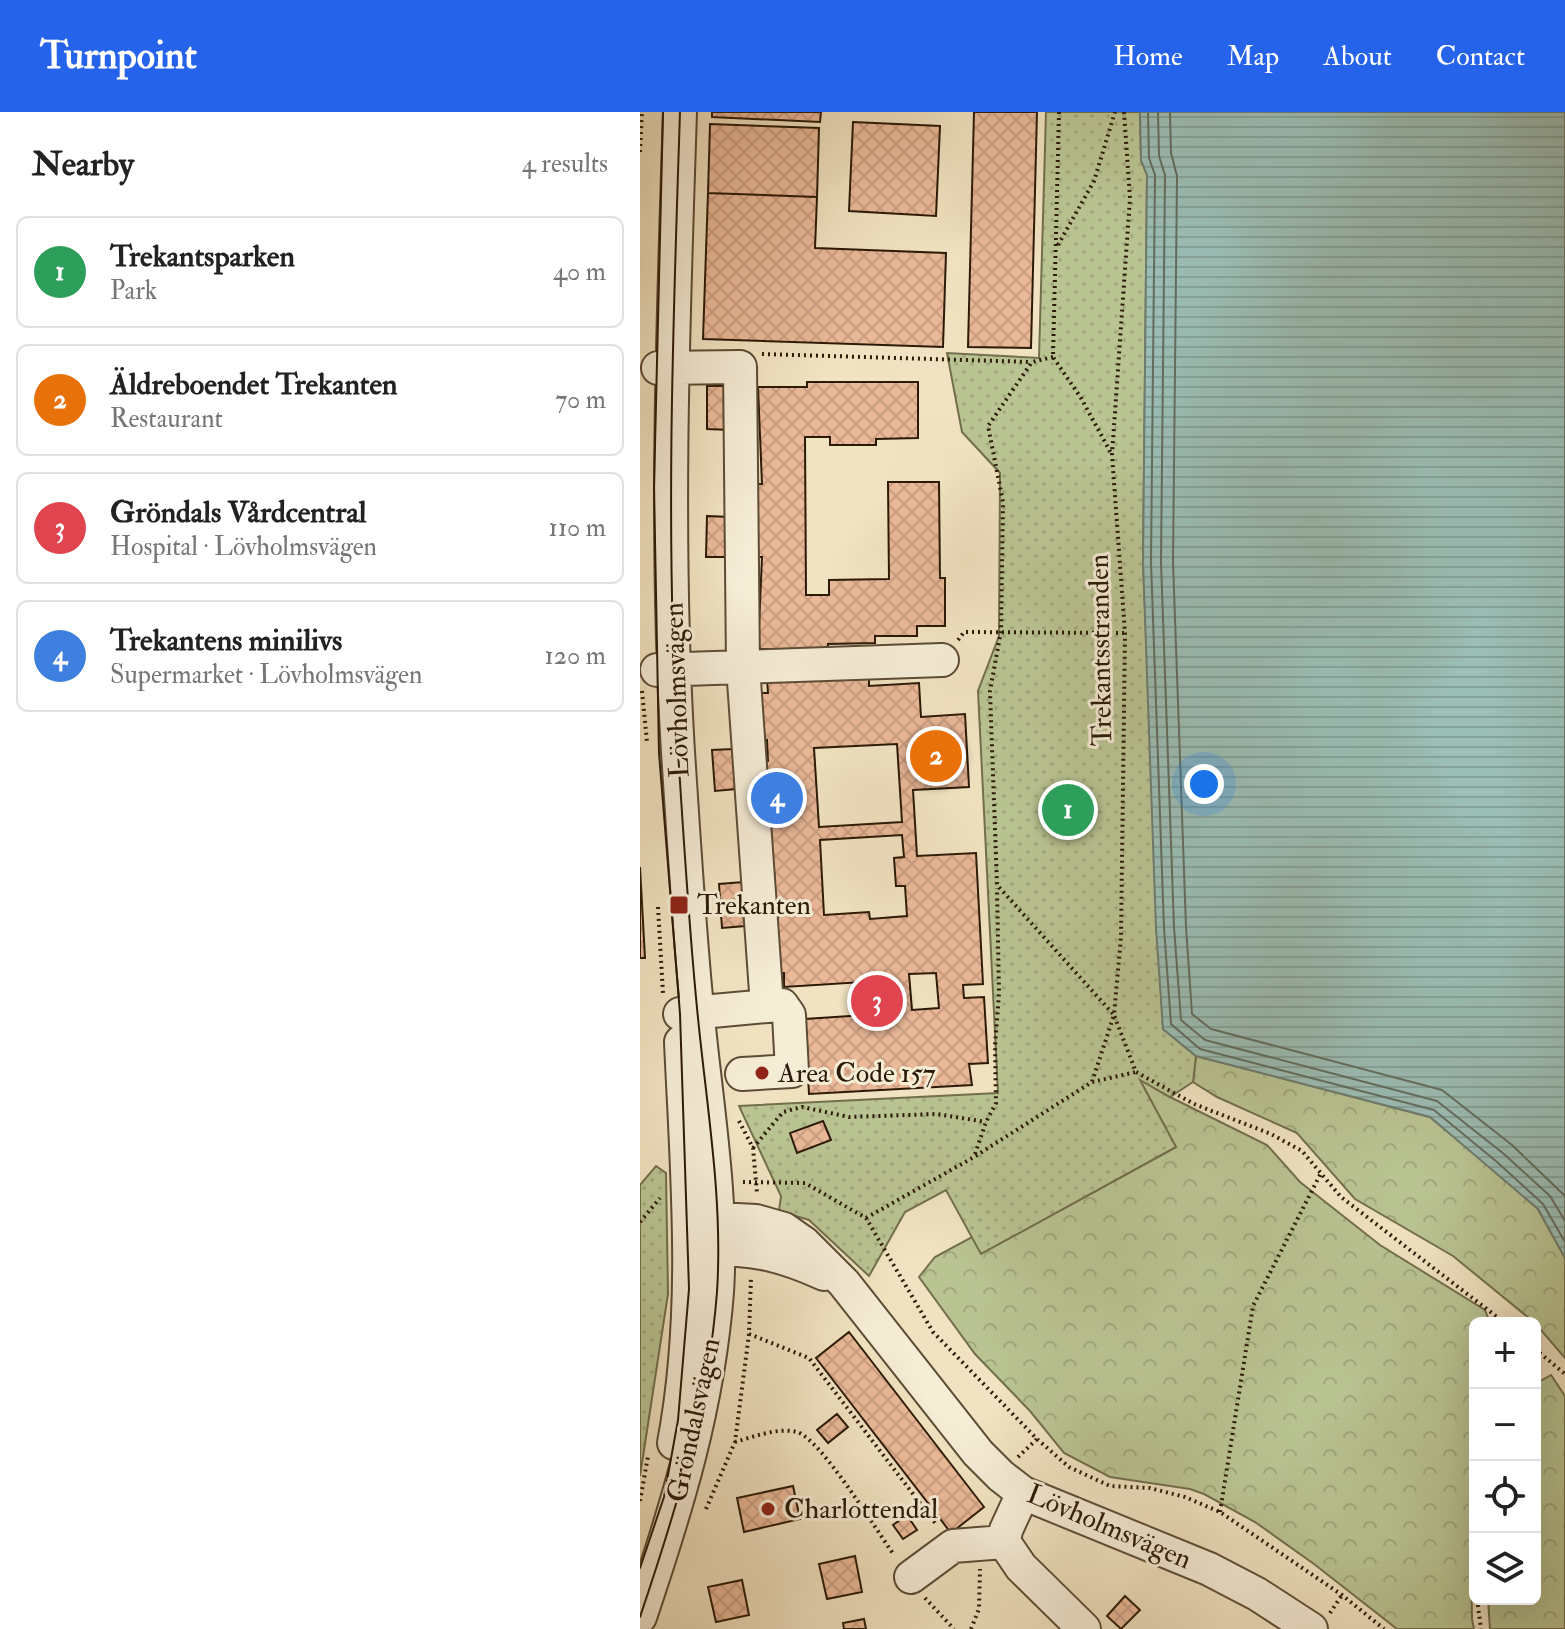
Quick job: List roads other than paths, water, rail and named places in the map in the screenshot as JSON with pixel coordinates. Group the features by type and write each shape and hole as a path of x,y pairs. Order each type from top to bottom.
{"street":[{"name":"Lövholmsvägen","path":"663,112 666,367"},
{"name":"Lövholmsvägen","path":"680,112 666,367 654,487 659,753 680,1009 703,1234 756,1221 784,1229 804,1243 844,1283 978,1453 1023,1493 1209,1569 1257,1594 1311,1629"},
{"path":"666,367 740,367 743,667 767,1006"},
{"path":"658,676 743,667 942,660"},
{"path":"680,1009 782,1005 789,1015 792,1071 742,1074"},
{"name":"Gröndalsvägen","path":"640,1568 664,1497 678,1420 686,1342 703,1234"},
{"name":"Gröndalsvägen","path":"640,1617 679,1501 699,1423 712,1342 703,1234"},
{"path":"1023,1493 1006,1530 1004,1542 1021,1567 1084,1629"},
{"path":"911,1577 953,1546 1004,1542"}],"water":[{"path":"1140,112 1565,112 1565,1258 1538,1209 1430,1117 1196,1056 1163,1029 1156,928 1143,562 1147,175 1141,160"}],"tram line":[{"path":"640,1568 664,1497 678,1420 689,1289 680,1014 659,753 654,487 663,112"},
{"path":"640,1617 678,1496 698,1417 713,1335 718,1258 713,1155 689,919 674,672 672,432 680,112"}],"place":[{"name":"Äldreboendet Trekanten","path":"936,756"},
{"name":"Trekantens minilivs","path":"777,798"},
{"name":"Trekantsparken","path":"1068,810"},
{"name":"Trekanten","path":"679,905"},
{"name":"Gröndals Vårdcentral","path":"877,1001"},
{"name":"Area Code 157","path":"762,1073"},
{"name":"Charlottendal","path":"768,1509"}]}
